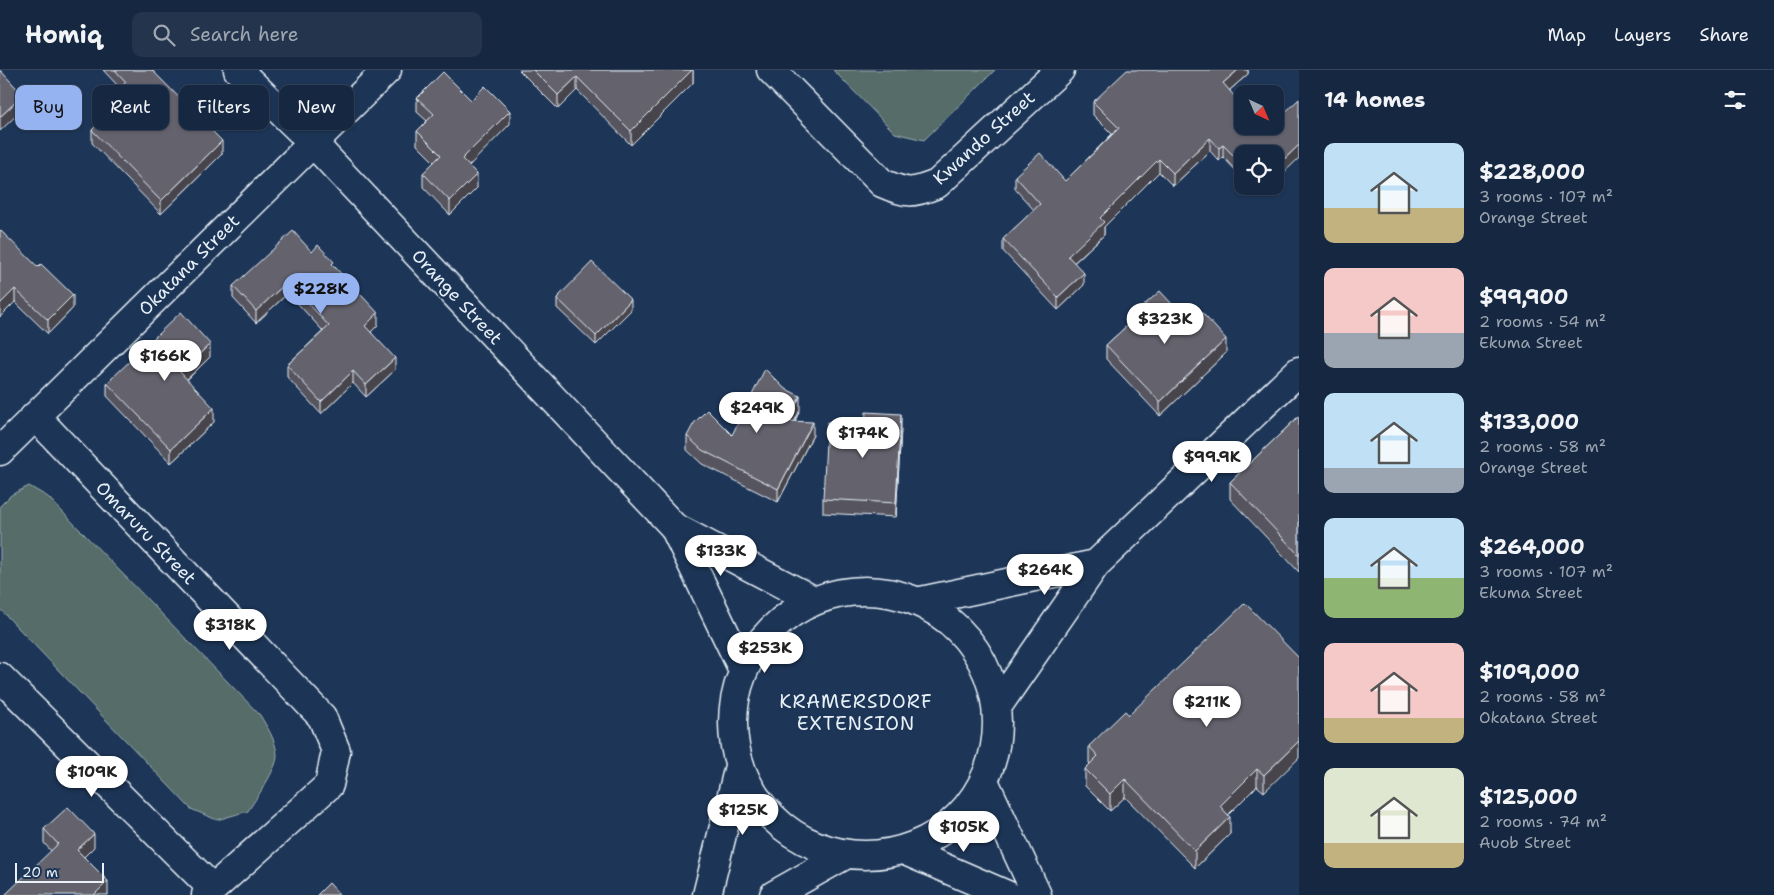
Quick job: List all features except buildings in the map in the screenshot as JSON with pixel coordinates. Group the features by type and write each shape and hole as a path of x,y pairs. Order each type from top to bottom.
{"street":[{"name":"Orange Street","path":"238,70 313,143 674,527 743,670"},
{"name":"Okatana Street","path":"0,451 387,70"},
{"name":"Kwando Street","path":"771,70 882,183 900,191 918,192 937,184 1060,70"},
{"path":"997,707 1096,564 1299,371"},
{"name":"Omaruru Street","path":"35,416 322,717 336,751 329,785 210,892"},
{"name":"Orange Street","path":"674,527 813,600"},
{"path":"921,602 1096,564"},
{"path":"849,590 885,591 921,602 958,627 984,664 997,707 996,745 984,781 964,811 936,835 903,850 874,856 845,855 810,844 779,825 755,798 738,766 732,734 734,702 743,670 760,641 784,617 813,600 849,590"},
{"path":"0,677 210,892"},
{"path":"706,895 738,766"},
{"path":"984,781 1037,895"},
{"path":"903,850 1007,895"},
{"path":"774,895 845,855"}],"green space":[{"path":"833,70 995,70 924,140 895,133"},
{"path":"29,486 48,497 260,715 271,734 277,755 274,768 266,784 248,811 217,820 191,809 0,609 0,506 11,495"}],"district":[{"name":"KRAMERSDORF EXTENSION","path":"856,712"}]}
